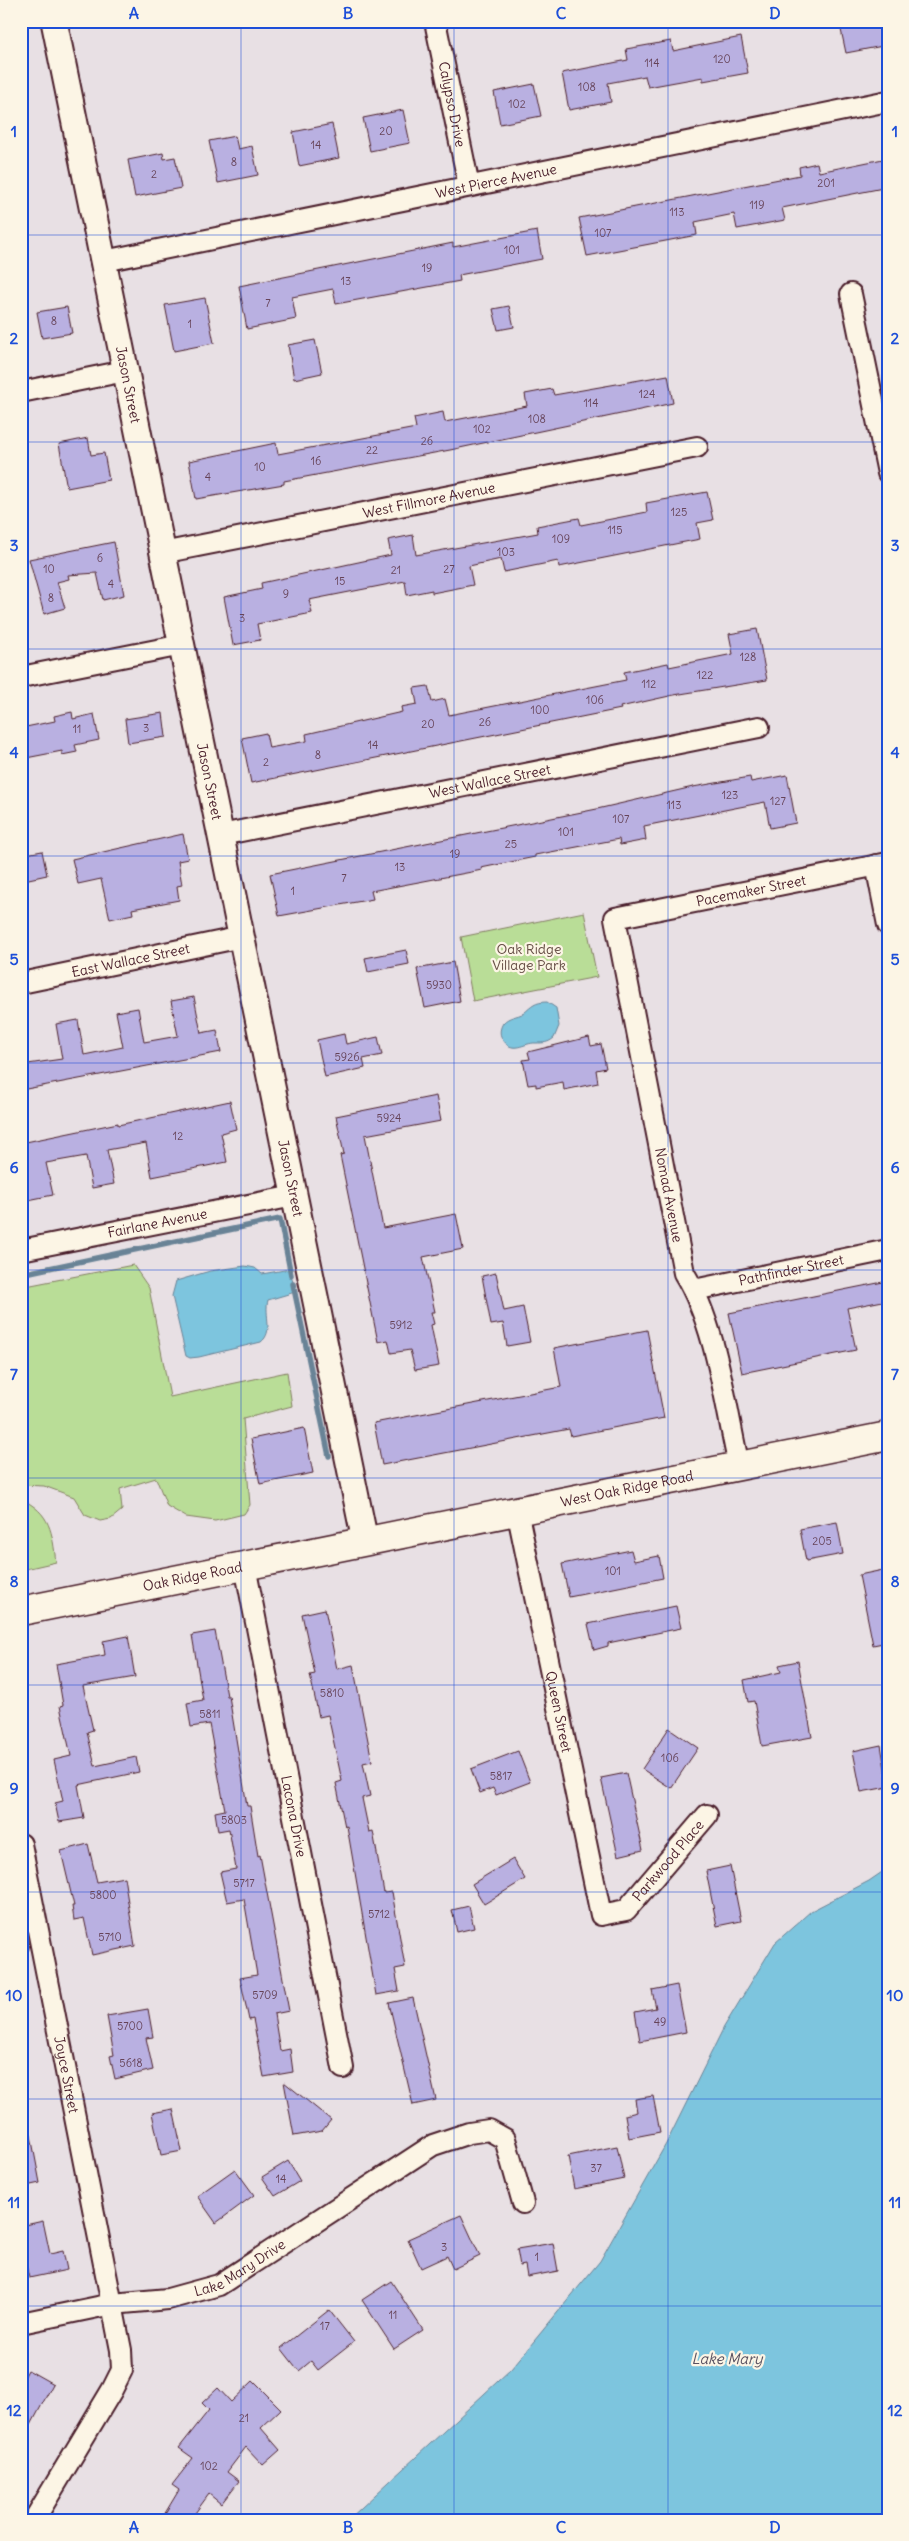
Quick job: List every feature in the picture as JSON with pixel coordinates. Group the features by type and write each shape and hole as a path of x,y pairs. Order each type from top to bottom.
{"main road":[{"name":"West Oak Ridge Road","path":"365,1541 888,1436"},
{"name":"Oak Ridge Road","path":"21,1611 365,1541"}],"street":[{"name":"Jason Street","path":"54,21 365,1541"},
{"name":"Calypso Drive","path":"435,21 469,186"},
{"name":"West Pierce Avenue","path":"104,261 888,101"},
{"path":"851,294 888,473"},
{"path":"21,392 125,371"},
{"name":"West Fillmore Avenue","path":"162,552 697,447"},
{"path":"21,677 182,645"},
{"name":"West Wallace Street","path":"221,835 758,727"},
{"path":"882,864 888,925"},
{"name":"Pacemaker Street","path":"615,918 882,864"},
{"name":"Nomad Avenue","path":"615,918 684,1273 694,1290 708,1325 739,1466"},
{"name":"East Wallace Street","path":"21,983 242,937"},
{"name":"Fairlane Avenue","path":"21,1250 294,1196"},
{"name":"Pathfinder Street","path":"694,1290 888,1250"},
{"name":"Queen Street","path":"517,1510 601,1915"},
{"name":"Lacona Drive","path":"245,1566 343,2068"},
{"name":"Parkwood Place","path":"601,1915 626,1910 707,1816"},
{"name":"Joyce Street","path":"21,1844 112,2304"},
{"name":"Lake Mary Drive","path":"21,2323 112,2304 168,2299 219,2285 432,2146 469,2133 489,2130 506,2139 523,2203"},
{"path":"34,2520 122,2370 122,2350 112,2304"}],"green space":[{"name":"Oak Ridge Village Park","path":"584,912 597,977 473,1001 461,937"},
{"path":"133,1265 149,1288 170,1397 287,1372 292,1406 243,1419 250,1505 244,1514 215,1521 186,1517 167,1506 156,1478 120,1489 122,1510 111,1519 100,1521 85,1515 74,1497 44,1486 21,1485 21,1287"},
{"path":"21,1499 31,1504 44,1517 51,1533 56,1562 21,1570"}],"water":[{"path":"547,1002 556,1008 559,1026 554,1038 546,1042 518,1047 510,1046 506,1043 500,1033 503,1023 524,1013 532,1006"},
{"path":"245,1266 255,1268 262,1274 290,1269 295,1292 268,1300 268,1328 265,1338 261,1342 199,1357 190,1358 186,1356 172,1296 176,1281 210,1271"},
{"name":"Lake Mary","path":"888,1868 888,2520 348,2520 511,2369 600,2261 666,2144 724,2027 775,1943 811,1911 869,1881"}],"building":[{"path":"861,21 888,21 888,45 846,53 840,25"},
{"path":"741,37 748,73 703,81 703,77 648,87 645,76 608,83 611,102 569,110 562,73 628,60 626,49 671,41 673,51"},
{"path":"534,84 541,116 500,124 494,92"},
{"path":"403,110 410,143 370,151 363,118"},
{"path":"332,124 339,158 299,166 293,132"},
{"path":"235,136 238,149 252,146 258,175 218,183 209,141"},
{"path":"163,153 164,159 175,157 181,188 135,197 128,160"},
{"path":"888,158 888,187 782,208 785,220 737,229 734,214 695,222 697,235 587,256 579,218 800,175 799,167 817,163 819,172"},
{"path":"537,231 542,259 459,275 460,281 336,304 333,289 292,297 296,319 247,329 239,286 453,243 453,247"},
{"path":"205,298 214,343 174,351 165,305"},
{"path":"509,306 514,327 498,330 493,309"},
{"path":"67,307 72,333 42,338 37,312"},
{"path":"315,340 322,373 294,379 288,345"},
{"path":"668,375 673,403 450,450 284,481 284,484 196,499 189,461 276,443 278,454 416,428 414,418 443,412 445,422 527,406 525,394 552,389 554,395"},
{"path":"88,438 91,455 104,453 109,480 67,488 59,444"},
{"path":"707,492 713,520 697,523 700,539 559,567 558,561 504,572 501,559 469,566 473,585 432,593 432,590 407,595 405,581 309,600 312,613 257,624 260,640 233,645 224,597 262,589 261,583 391,555 388,540 413,535 416,555 538,533 537,526 579,518 581,525 647,512 646,503"},
{"path":"114,542 124,595 103,600 97,573 68,575 69,579 57,582 65,608 44,614 29,559"},
{"path":"757,629 767,680 674,695 620,707 621,709 251,783 242,738 266,733 269,748 307,741 306,734 402,712 401,707 417,704 414,688 428,686 432,702 445,699 449,715 626,680 624,672 668,663 669,667 733,654 729,634"},
{"path":"72,712 73,719 94,714 99,740 75,745 77,752 62,755 62,751 21,759 21,728 55,721 54,716"},
{"path":"163,713 166,737 128,743 125,719"},
{"path":"787,775 796,823 770,828 765,802 644,826 646,840 620,845 619,839 535,855 535,857 481,868 482,870 371,891 373,899 279,916 270,874 597,809 693,787 750,777 751,782"},
{"path":"183,834 188,859 178,861 182,885 177,886 179,900 132,909 133,914 110,919 101,879 78,884 72,859"},
{"path":"42,851 47,875 24,880 21,855"},
{"path":"406,950 409,964 368,972 365,958"},
{"path":"453,962 460,1001 425,1008 417,969"},
{"path":"194,997 201,1033 217,1030 221,1052 21,1090 21,1065 62,1059 56,1024 78,1020 84,1055 123,1047 116,1012 138,1008 144,1042 178,1036 171,1001"},
{"path":"344,1034 346,1044 378,1037 382,1055 363,1059 365,1068 325,1077 317,1040"},
{"path":"589,1037 591,1046 601,1044 606,1068 596,1070 598,1083 564,1090 563,1082 536,1087 536,1084 528,1085 523,1060 530,1059 528,1052"},
{"path":"436,1096 441,1121 365,1135 383,1228 456,1214 463,1249 423,1257 435,1312 431,1312 434,1324 431,1325 439,1366 415,1370 410,1350 391,1353 388,1340 378,1342 340,1155 344,1154 336,1116"},
{"path":"230,1101 236,1129 221,1133 227,1162 152,1177 146,1143 107,1150 114,1184 92,1188 86,1156 46,1163 53,1195 28,1200 21,1166 21,1143"},
{"path":"496,1273 504,1311 523,1307 530,1342 507,1346 503,1323 491,1325 482,1276"},
{"path":"888,1281 888,1300 847,1308 856,1350 742,1373 729,1313"},
{"path":"647,1330 664,1418 571,1436 569,1429 382,1465 374,1423 561,1387 554,1348"},
{"path":"304,1428 313,1473 260,1484 251,1439"},
{"path":"837,1522 843,1554 806,1561 800,1529"},
{"path":"631,1550 634,1561 659,1556 663,1578 569,1597 562,1564"},
{"path":"883,1570 888,1594 888,1642 873,1645 859,1575"},
{"path":"676,1606 681,1628 608,1643 608,1646 594,1650 588,1624"},
{"path":"325,1609 337,1669 353,1665 372,1761 363,1763 370,1796 362,1798 369,1832 373,1831 384,1893 392,1892 405,1967 395,1969 399,1991 376,1995 347,1826 345,1827 336,1783 342,1781 328,1715 319,1717 310,1675 315,1674 302,1614"},
{"path":"215,1631 227,1696 229,1696 247,1806 250,1806 289,2011 274,2014 280,2051 290,2049 293,2072 264,2077 253,2019 249,2020 240,1978 257,1975 244,1899 227,1902 220,1872 236,1869 229,1829 218,1831 215,1812 225,1810 209,1724 191,1727 187,1703 203,1700 192,1635"},
{"path":"128,1636 135,1677 83,1686 93,1730 87,1732 95,1766 136,1757 139,1772 78,1785 84,1818 59,1822 55,1803 63,1801 54,1760 71,1756 60,1706 63,1705 56,1664 105,1655 103,1641"},
{"path":"798,1661 812,1737 762,1746 754,1701 748,1702 744,1680 781,1672 779,1665"},
{"path":"669,1728 698,1748 671,1788 642,1769"},
{"path":"881,1745 888,1787 861,1792 853,1751"},
{"path":"518,1751 530,1782 496,1795 493,1788 480,1793 471,1769"},
{"path":"626,1773 643,1850 618,1856 601,1778"},
{"path":"88,1844 97,1882 124,1877 135,1946 92,1955 84,1918 74,1920 72,1906 74,1906 61,1851"},
{"path":"513,1859 525,1879 484,1904 472,1884"},
{"path":"730,1866 741,1921 717,1926 706,1871"},
{"path":"469,1906 474,1928 457,1932 452,1910"},
{"path":"677,1985 686,2032 640,2041 635,2012 656,2008 652,1990"},
{"path":"413,1998 436,2100 413,2105 389,2003"},
{"path":"148,2009 153,2037 146,2038 153,2070 115,2079 110,2056 114,2055 107,2016"},
{"path":"284,2082 331,2120 322,2131 294,2136"},
{"path":"653,2096 660,2132 629,2138 625,2115 637,2112 635,2099"},
{"path":"173,2109 182,2151 161,2155 152,2113"},
{"path":"29,2125 40,2183 21,2187 21,2126"},
{"path":"617,2146 624,2179 574,2189 568,2156"},
{"path":"288,2161 300,2181 275,2196 262,2177"},
{"path":"235,2169 254,2195 216,2223 197,2196"},
{"path":"461,2215 480,2256 453,2269 447,2256 421,2268 408,2239"},
{"path":"43,2221 50,2254 63,2251 67,2270 29,2278 21,2243 21,2226"},
{"path":"553,2243 558,2271 527,2277 525,2265 520,2266 517,2249"},
{"path":"391,2281 423,2330 394,2349 362,2300"},
{"path":"329,2310 354,2342 318,2370 311,2361 299,2371 281,2348"},
{"path":"28,2370 53,2384 31,2425 21,2420 21,2383"},
{"path":"253,2381 281,2409 261,2428 280,2450 263,2465 246,2447 227,2472 239,2481 221,2504 209,2494 190,2520 161,2520 179,2490 172,2485 193,2458 179,2448 209,2410 202,2403 218,2388 231,2402"}],"waterway":[{"path":"21,1274 280,1219 291,1275"},
{"path":"293,1284 329,1456"}]}
